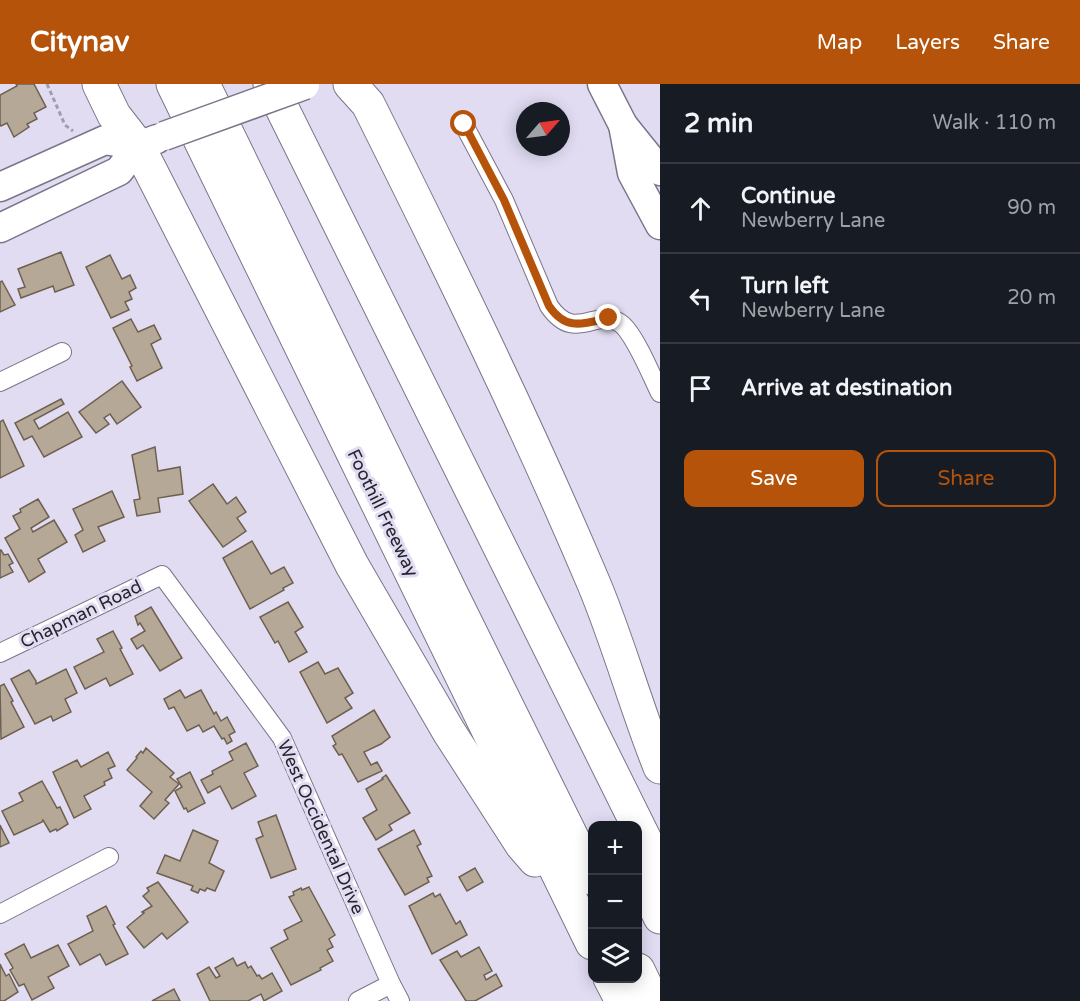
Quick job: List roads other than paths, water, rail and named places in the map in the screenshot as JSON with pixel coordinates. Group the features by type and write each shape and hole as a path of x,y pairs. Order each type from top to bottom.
{"highway":[{"path":"99,84 114,115 151,141 352,565 449,732 522,846 583,891"},
{"name":"Foothill Freeway","path":"173,84 583,891 590,929"},
{"path":"203,84 452,595 583,891"},
{"path":"247,84 332,260 613,821"},
{"path":"270,84 660,870"},
{"path":"350,84 368,104 453,273 526,431 594,586 660,767"},
{"path":"640,875 660,917"},
{"path":"642,978 653,1001"},
{"path":"613,983 622,1001"}],"main road":[{"path":"602,84 623,125 659,167"},
{"path":"0,187 105,140 151,141 306,85"},
{"path":"623,125 632,173 660,225"},
{"path":"0,228 119,171 151,141"}],"street":[{"path":"464,124 504,200 549,306 557,317 564,322 578,324 609,318 621,324 629,333 660,393"},
{"path":"0,382 62,352"},
{"name":"Chapman Road","path":"0,653 162,575"},
{"name":"West Occidental Drive","path":"162,575 282,738 400,1001"},
{"path":"0,914 109,857"},
{"path":"358,1001 391,984"}]}
